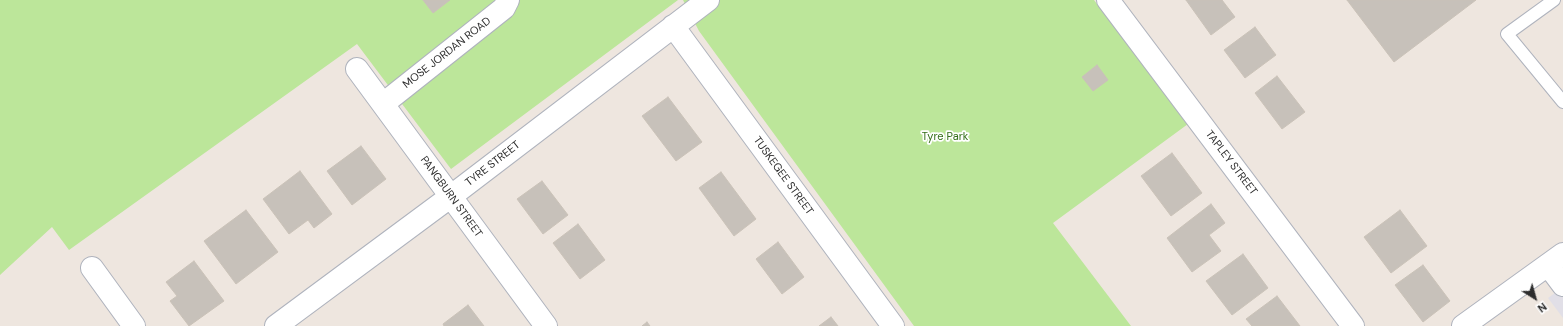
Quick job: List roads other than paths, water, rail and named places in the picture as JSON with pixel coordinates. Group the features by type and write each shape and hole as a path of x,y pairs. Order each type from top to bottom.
{"street":[{"name":"MOSE JORDAN ROAD","path":"382,104 504,8 508,0"},
{"name":"TYRE STREET","path":"276,326 450,197 708,0"},
{"name":"TAPLEY STREET","path":"1108,0 1353,326"},
{"name":"TUSKEGEE STREET","path":"673,26 893,326"},
{"name":"PANGBURN STREET","path":"357,68 450,197 546,326"},
{"path":"1463,326 1556,260 1563,285"},
{"path":"92,268 134,326"}],"lane":[{"path":"1554,0 1507,34 1563,102"}],"park label":[{"name":"Tyre Park","path":"945,137"}]}
